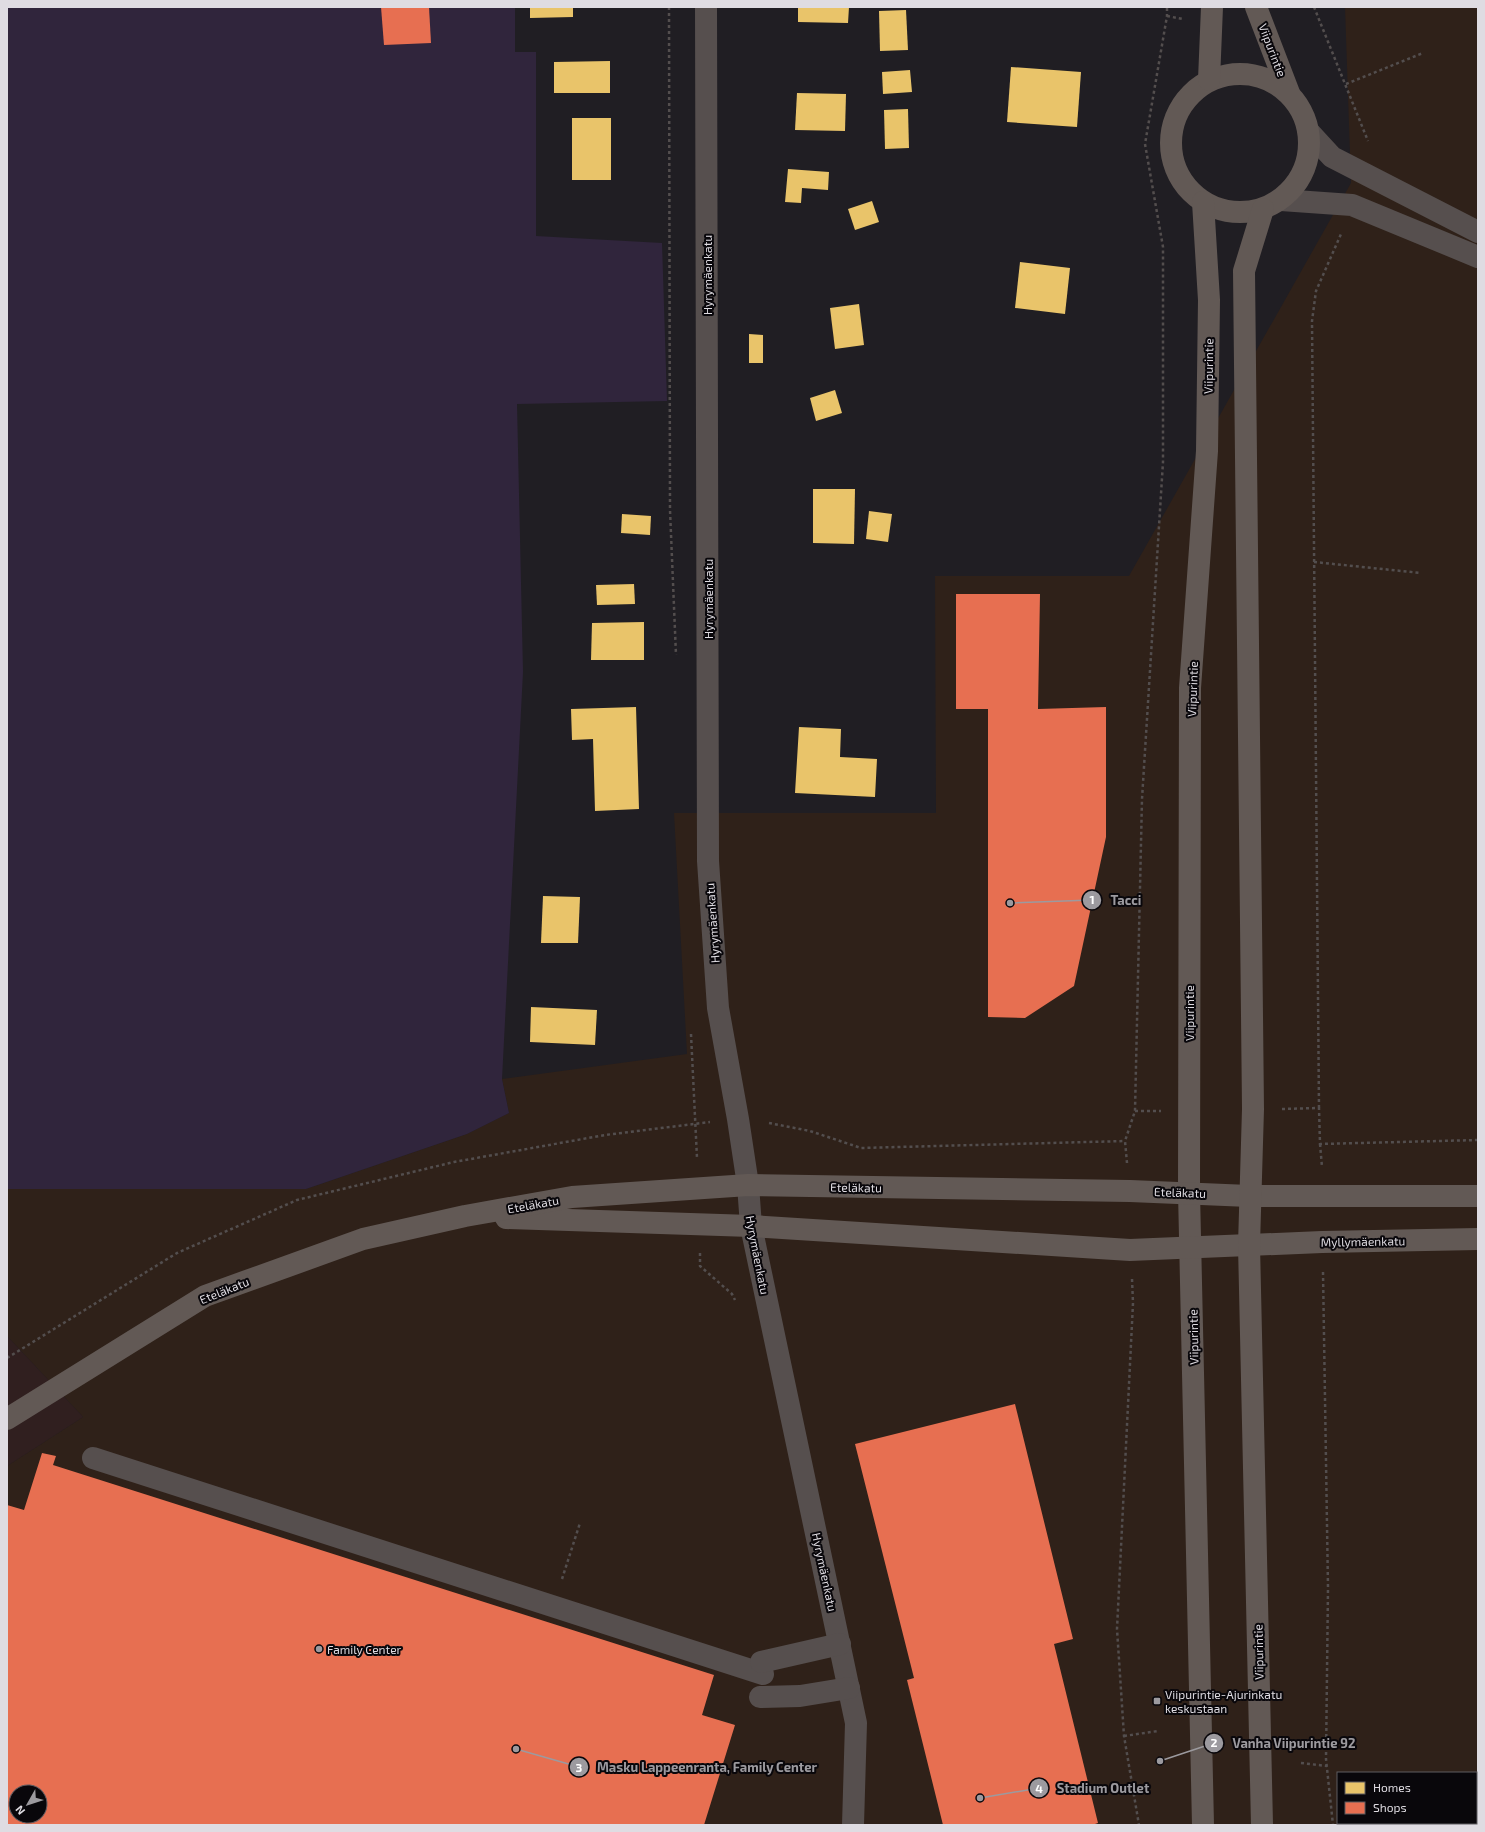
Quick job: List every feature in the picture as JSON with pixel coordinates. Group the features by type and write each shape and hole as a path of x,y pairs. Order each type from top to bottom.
{"main road":[{"path":"1209,80 1212,7"},
{"name":"Viipurintie","path":"1256,7 1289,93"},
{"path":"1236,73 1265,78 1289,93 1302,111 1309,132 1308,158 1299,181 1272,205 1242,213 1221,211 1202,202 1186,189 1175,170 1170,150 1171,129 1179,109 1192,92 1209,80 1236,73"},
{"name":"Viipurintie","path":"1202,202 1209,300 1207,451 1190,688 1189,1192 1203,1825"},
{"name":"Viipurintie","path":"1262,1825 1249,1245 1253,1109 1244,271 1272,205"},
{"name":"Eteläkatu","path":"7,1419 205,1296 363,1239 465,1216 572,1197 748,1185 1189,1192 1250,1196"},
{"path":"1250,1196 1478,1196"},
{"name":"Eteläkatu","path":"465,1216 751,1226 1130,1250 1249,1245"},
{"name":"Myllymäenkatu","path":"1249,1245 1478,1239"}],"street":[{"name":"Hyrymäenkatu","path":"706,7 708,861 718,1008 748,1185 751,1226 856,1723 853,1825"},
{"path":"1309,132 1332,157 1478,232"},
{"path":"1272,205 1352,204 1478,257"},
{"path":"93,1458 554,1607 762,1668 840,1644"},
{"path":"760,1697 800,1696 849,1688"}],"path":[{"path":"1130,1191 1125,1141 1135,1111 1142,799 1163,462 1163,246 1145,144 1167,16 1167,7"},
{"path":"1314,7 1372,151 1364,173"},
{"path":"1346,84 1423,53"},
{"path":"1325,1197 1320,1144 1319,1108 1312,321 1316,291 1352,204"},
{"path":"1314,562 1421,573"},
{"path":"1253,1109 1319,1108"},
{"path":"1135,1111 1189,1110"},
{"path":"7,1358 177,1253 297,1200 454,1162 605,1135 738,1119 810,1130 861,1148 1125,1141"},
{"path":"695,1124 698,1188"},
{"path":"1320,1144 1478,1140"},
{"path":"701,1224 700,1266 732,1294 736,1301"},
{"path":"1322,1242 1328,1588 1327,1766 1333,1825"},
{"path":"1130,1250 1133,1303 1117,1629 1124,1736 1139,1825"},
{"path":"554,1607 580,1523"},
{"path":"1124,1736 1158,1731"},
{"path":"1301,1763 1327,1766"}],"shaded area":[{"path":"7,7 515,7 515,52 536,52 536,236 662,243 667,401 517,404 523,672 502,1079 509,1113 467,1134 306,1189 7,1189"},
{"path":"1345,7 1478,7 1478,1825 7,1825 7,1466 83,1417 7,1336 7,1189 306,1189 467,1134 509,1113 502,1079 687,1054 674,813 936,813 935,576 1129,576 1351,183"},
{"path":"7,1336 83,1417 7,1466"}],"building: Homes":[{"path":"530,7 573,7 573,17 530,18"},
{"path":"798,7 849,7 848,23 798,22"},
{"path":"906,10 908,50 880,51 879,11"},
{"path":"610,61 610,93 554,93 554,62"},
{"path":"1011,67 1081,72 1077,127 1007,122"},
{"path":"910,70 912,92 883,94 882,72"},
{"path":"797,93 846,94 845,131 795,130"},
{"path":"908,109 909,148 885,149 884,110"},
{"path":"572,118 611,118 611,180 572,180"},
{"path":"788,169 829,172 828,190 802,188 801,203 785,202"},
{"path":"872,201 879,222 855,230 848,209"},
{"path":"1020,262 1070,268 1065,314 1015,308"},
{"path":"859,304 864,345 835,349 830,308"},
{"path":"749,334 763,335 763,363 749,363"},
{"path":"835,390 842,413 816,421 810,398"},
{"path":"813,489 855,489 854,544 813,543"},
{"path":"869,511 892,514 888,542 866,539"},
{"path":"622,514 651,516 650,535 621,533"},
{"path":"634,584 635,604 597,605 596,585"},
{"path":"644,622 644,660 591,660 592,623"},
{"path":"636,707 639,809 595,811 593,739 572,740 571,709"},
{"path":"799,727 841,729 840,757 877,759 875,797 795,793"},
{"path":"543,896 580,897 578,943 541,943"},
{"path":"531,1007 597,1010 595,1045 530,1042"}],"building: Shops":[{"path":"381,7 429,7 431,43 384,45"},
{"path":"956,594 1040,594 1038,709 1106,707 1106,837 1074,986 1025,1018 988,1017 988,709 956,709"},
{"path":"1015,1404 1073,1639 1054,1644 1098,1823 1092,1825 943,1825 907,1680 914,1678 855,1444"},
{"name":"Family Center","path":"42,1453 56,1456 53,1465 714,1675 702,1715 735,1725 704,1825 7,1825 7,1505 24,1510"}],"place":[{"name":"Tacci","path":"1010,903"},
{"name":"Family Center","path":"319,1649"},
{"name":"Viipurintie-Ajurinkatu keskustaan","path":"1157,1701"},
{"name":"Masku Lappeenranta, Family Center","path":"516,1749"},
{"name":"Vanha Viipurintie 92","path":"1160,1761"},
{"name":"Stadium Outlet","path":"980,1798"}]}
